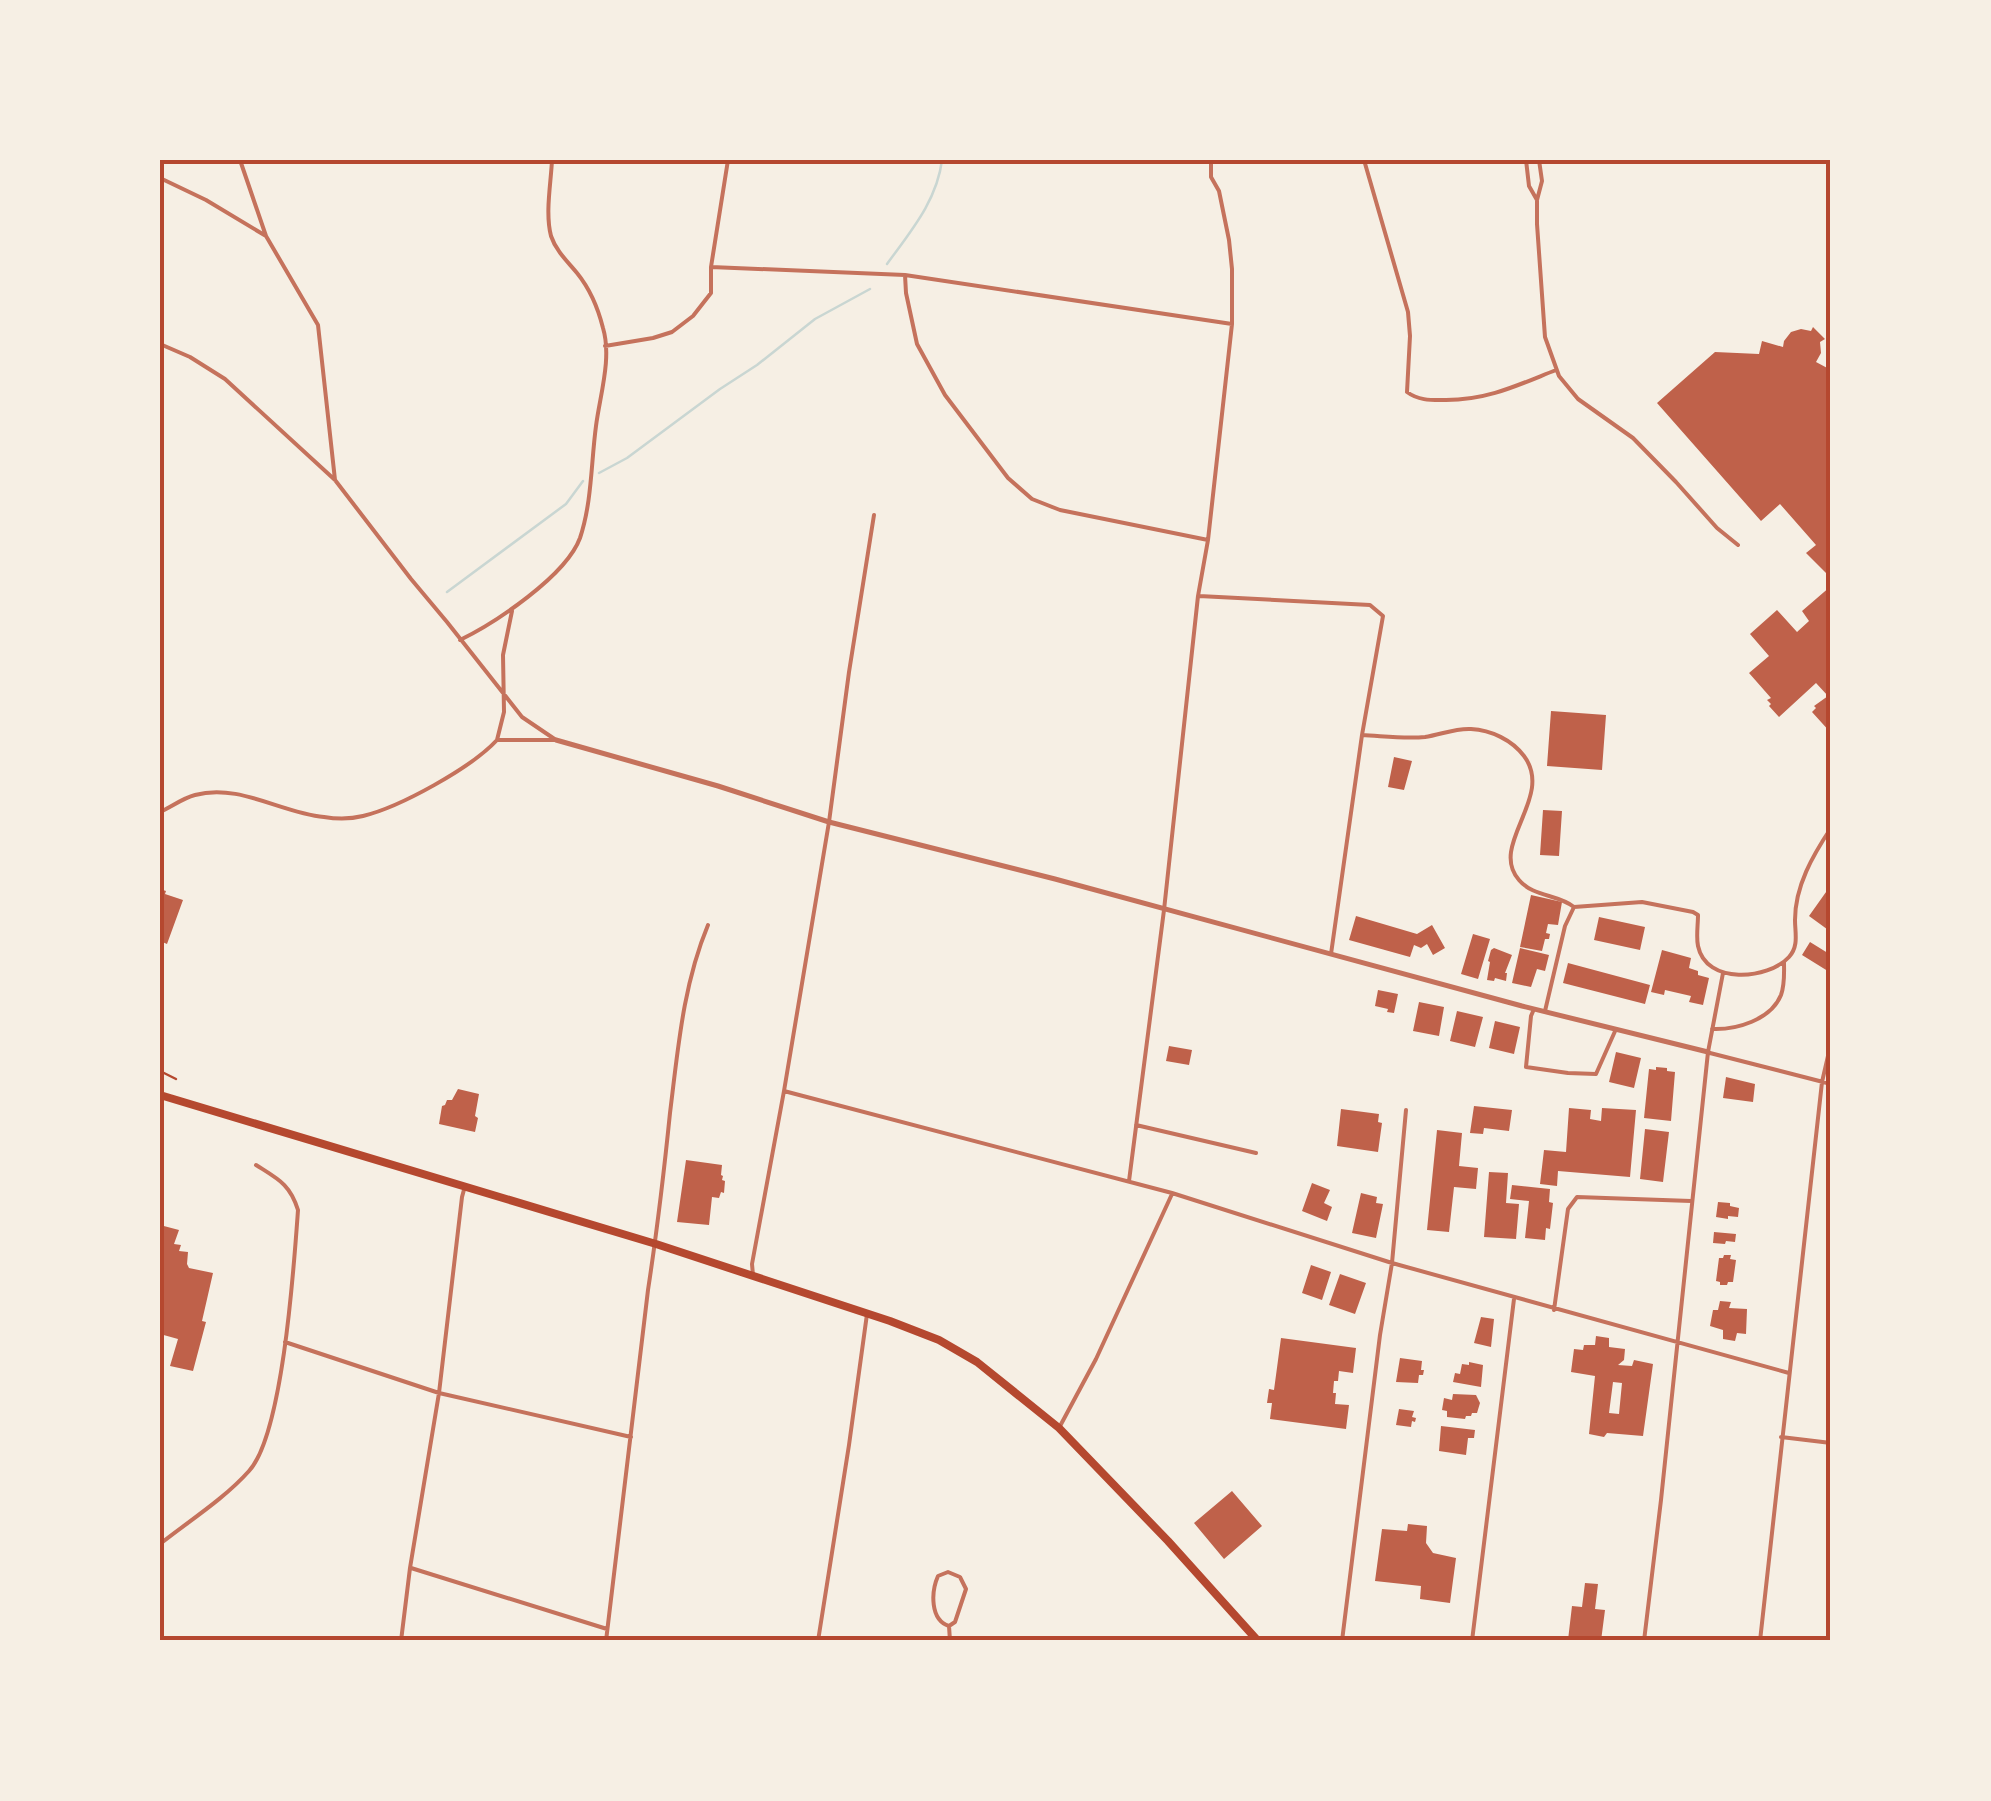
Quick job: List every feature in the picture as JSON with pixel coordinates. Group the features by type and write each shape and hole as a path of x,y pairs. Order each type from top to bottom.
{"highway":[{"path":"160,1095 656,1244 927,1335 961,1351 1060,1428 1258,1641"}],"street":[{"path":"240,160 266,236 318,325 335,480"},
{"path":"460,640 512,610 555,573 579,542 590,490 604,376 605,332 594,298 578,273 566,263 552,237 552,160"},
{"path":"605,346 672,332 693,316 711,294 711,268 728,160"},
{"path":"1129,1182 1232,324 1229,240 1210,160"},
{"path":"1364,160 1408,312 1407,392 1425,400 1492,396 1556,370"},
{"path":"1526,160 1528,186 1537,200"},
{"path":"1538,160 1542,181 1537,200 1546,337 1556,370 1578,399 1633,438 1738,545"},
{"path":"160,178 266,236"},
{"path":"711,268 904,274 1232,324"},
{"path":"904,274 917,344 945,395 1008,478 1032,499 1060,510 1208,540"},
{"path":"160,344 225,379 335,480 522,717 556,740"},
{"path":"753,1276 829,822 874,515"},
{"path":"1198,596 1370,605 1383,616 1331,954"},
{"path":"160,812 196,795 235,792 324,818 362,817 431,787 486,752 497,740 504,712 503,656 512,610"},
{"path":"1362,735 1424,737 1469,728 1494,734 1512,744 1527,759 1534,782 1510,849 1518,880 1538,893 1564,899 1574,907 1651,903 1693,912 1698,916 1698,946 1702,954 1722,973 1737,976 1760,973 1791,955 1796,940 1796,902 1814,855 1831,828"},
{"path":"497,740 556,740 829,822 1831,1084"},
{"path":"1545,1012 1565,926 1574,907"},
{"path":"606,1641 680,1023 696,952 708,925"},
{"path":"1712,1028 1740,1027 1774,1007 1784,985 1784,961"},
{"path":"1644,1641 1708,1052 1722,973"},
{"path":"1534,1009 1526,1067 1596,1074 1616,1029"},
{"path":"1760,1641 1822,1082 1831,1044"},
{"path":"784,1091 1172,1193 1392,1263 1789,1373"},
{"path":"1342,1641 1392,1263 1406,1110"},
{"path":"1136,1124 1256,1153"},
{"path":"160,1544 251,1470 264,1447 272,1420 298,1210 293,1193 283,1182 256,1165"},
{"path":"401,1641 439,1393 465,1186"},
{"path":"1060,1428 1172,1193"},
{"path":"1554,1310 1568,1209 1577,1197 1692,1201"},
{"path":"1472,1641 1514,1298"},
{"path":"818,1641 867,1314"},
{"path":"284,1342 439,1393 631,1437"},
{"path":"1781,1437 1831,1443"},
{"path":"410,1568 607,1629"},
{"path":"950,1626 938,1620 935,1609 935,1582 948,1572 960,1577 966,1589 950,1626 950,1641"}],"path":[{"path":"160,1022 160,1048"},
{"path":"160,1071 176,1079"}],"building":[{"path":"1813,327 1825,339 1820,342 1821,353 1816,362 1831,370 1831,578 1806,553 1816,545 1780,504 1761,521 1657,403 1715,352 1759,354 1762,341 1783,347 1791,332 1811,331"},
{"path":"1831,586 1831,733 1812,712 1828,696 1816,683 1779,717 1769,706 1767,700 1771,698 1749,673 1769,656 1750,634 1777,610 1797,632 1809,621 1802,611"},
{"path":"1551,711 1606,715 1602,770 1547,766"},
{"path":"1394,757 1412,761 1404,790 1388,787"},
{"path":"1543,810 1562,811 1559,856 1540,855"},
{"path":"1831,885 1831,932 1809,916"},
{"path":"160,889 183,900 167,944 160,941"},
{"path":"1531,895 1562,902 1558,925 1548,924 1549,939 1545,939 1542,951 1520,947"},
{"path":"1356,916 1417,934 1432,925 1445,948 1433,955 1427,944 1421,948 1414,945 1410,957 1349,940"},
{"path":"1599,917 1645,927 1640,950 1594,940"},
{"path":"1473,934 1490,939 1478,979 1461,974"},
{"path":"1810,942 1831,955 1831,973 1802,955"},
{"path":"1494,948 1512,955 1506,981 1487,980 1488,961"},
{"path":"1520,948 1549,955 1545,971 1537,969 1531,987 1512,983"},
{"path":"1662,950 1691,958 1689,968 1709,978 1703,1005 1689,1002 1691,996 1665,990 1664,995 1651,992"},
{"path":"1568,963 1650,985 1645,1004 1563,983"},
{"path":"1378,990 1398,994 1394,1013 1375,1006"},
{"path":"1419,1002 1444,1007 1439,1036 1413,1031"},
{"path":"1457,1011 1483,1017 1475,1047 1450,1041"},
{"path":"1495,1021 1520,1027 1514,1054 1489,1048"},
{"path":"1169,1046 1192,1050 1189,1065 1166,1061"},
{"path":"1616,1052 1641,1058 1634,1088 1609,1082"},
{"path":"1649,1069 1675,1072 1671,1121 1644,1118"},
{"path":"1726,1077 1755,1084 1753,1102 1723,1098"},
{"path":"458,1089 479,1094 475,1132 439,1124 442,1106 452,1100"},
{"path":"1474,1106 1512,1110 1509,1131 1484,1128 1483,1134 1470,1133"},
{"path":"1569,1108 1591,1110 1590,1119 1601,1121 1602,1108 1636,1110 1630,1177 1558,1171 1557,1186 1540,1184 1544,1150 1566,1152"},
{"path":"1341,1109 1379,1114 1378,1122 1382,1123 1378,1152 1337,1146"},
{"path":"1645,1129 1669,1132 1663,1182 1640,1179"},
{"path":"1437,1130 1462,1133 1459,1166 1478,1168 1476,1189 1454,1187 1449,1232 1427,1230"},
{"path":"686,1160 722,1165 724,1193 719,1198 712,1197 709,1225 677,1222"},
{"path":"1489,1172 1508,1173 1506,1203 1519,1204 1516,1239 1484,1237"},
{"path":"1312,1183 1330,1190 1324,1203 1332,1207 1327,1221 1302,1211"},
{"path":"1512,1185 1550,1189 1549,1202 1553,1203 1545,1240 1525,1238 1529,1201 1510,1199"},
{"path":"1361,1193 1377,1197 1376,1203 1383,1204 1376,1238 1352,1233"},
{"path":"1718,1202 1739,1208 1738,1217 1716,1217"},
{"path":"160,1225 179,1230 174,1244 181,1245 179,1251 188,1252 189,1268 213,1273 193,1371 170,1366 178,1339 160,1334"},
{"path":"1714,1232 1736,1234 1735,1242 1713,1243"},
{"path":"1724,1255 1736,1260 1733,1282 1720,1285 1716,1281 1719,1258"},
{"path":"1311,1265 1331,1272 1322,1300 1302,1293"},
{"path":"1340,1274 1366,1283 1355,1314 1329,1305"},
{"path":"1720,1301 1731,1302 1729,1308 1747,1309 1746,1334 1737,1333 1735,1341 1723,1339 1723,1330 1710,1326 1713,1310 1718,1310"},
{"path":"1481,1317 1494,1319 1491,1347 1474,1343"},
{"path":"1596,1336 1609,1338 1609,1347 1625,1349 1624,1360 1618,1365 1632,1366 1634,1360 1653,1364 1643,1436 1589,1434 1595,1376 1571,1372 1574,1349 1595,1345","holes":["1613,1382 1622,1383 1619,1414 1609,1413"]},
{"path":"1281,1338 1356,1348 1353,1373 1339,1371 1338,1381 1334,1381 1335,1404 1349,1405 1346,1429 1270,1419 1272,1403 1267,1403 1269,1389 1274,1390"},
{"path":"1400,1358 1422,1361 1424,1370 1418,1383 1396,1382"},
{"path":"1462,1364 1483,1365 1481,1387 1453,1382"},
{"path":"1453,1394 1476,1395 1480,1403 1477,1413 1465,1419 1447,1417 1447,1411 1442,1410 1444,1398 1452,1400"},
{"path":"1399,1409 1414,1411 1412,1417 1416,1418 1411,1427 1396,1425"},
{"path":"1441,1426 1475,1430 1474,1438 1468,1438 1466,1455 1439,1451"},
{"path":"1232,1491 1262,1526 1224,1559 1194,1523"},
{"path":"1408,1524 1427,1526 1426,1543 1433,1553 1456,1558 1450,1603 1420,1599 1421,1586 1375,1581 1382,1529 1407,1531"},
{"path":"1585,1583 1598,1584 1595,1609 1605,1610 1601,1641 1568,1640 1572,1606 1582,1607"}],"waterway":[{"path":"887,264 935,189 942,160"},
{"path":"599,473 627,458 815,319 870,289"},
{"path":"447,592 566,504 583,481"}]}
